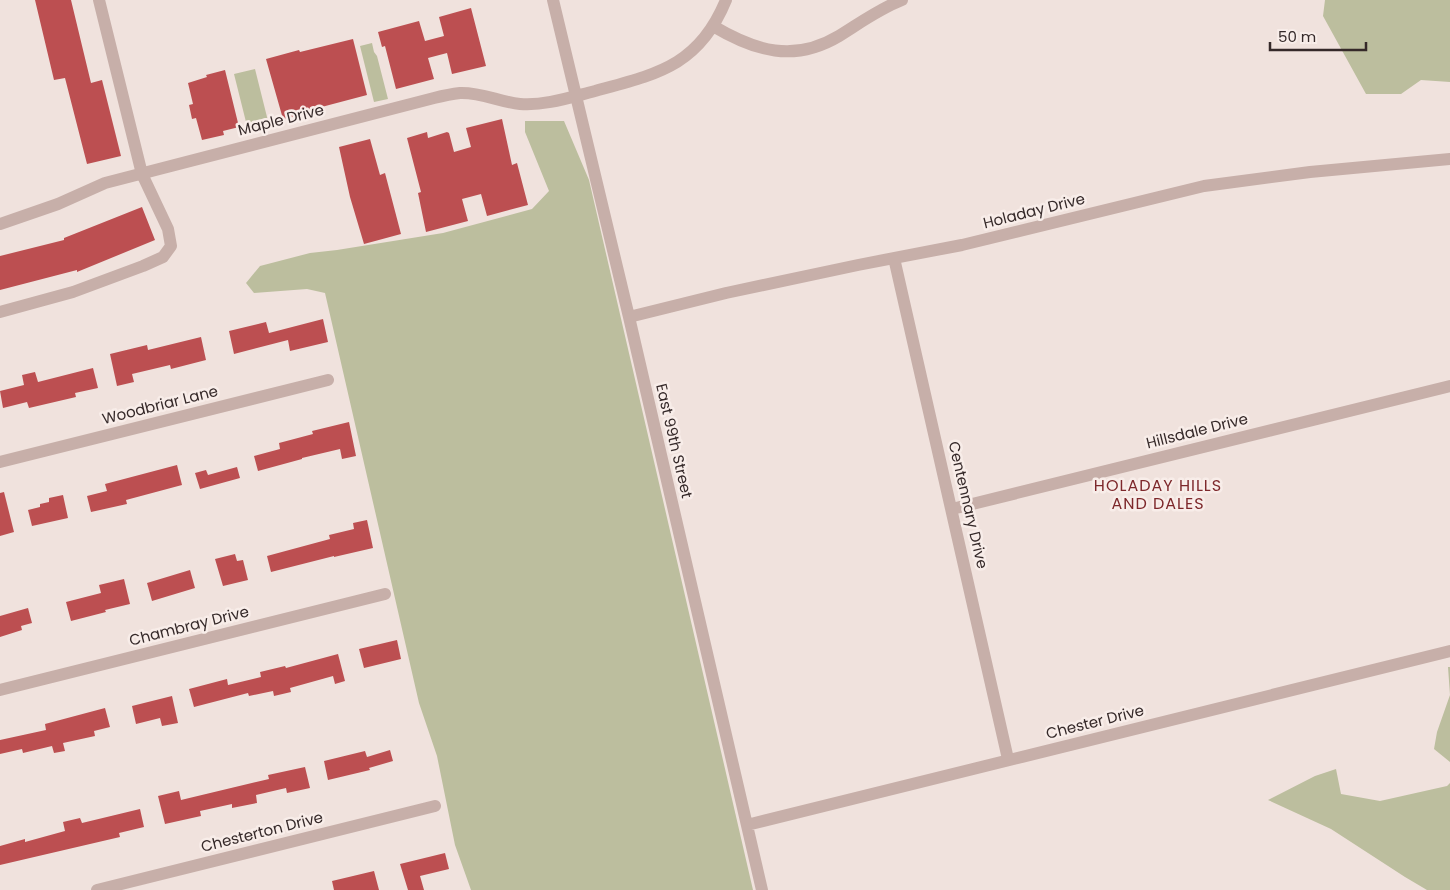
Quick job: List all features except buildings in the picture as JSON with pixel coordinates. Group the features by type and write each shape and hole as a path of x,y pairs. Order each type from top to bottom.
{"street":[{"path":"0,312 73,292 144,266 163,257 171,246 168,229 142,174 99,0"},
{"name":"East 99th Street","path":"553,0 629,317 762,890"},
{"name":"Maple Drive","path":"0,224 58,204 105,183 434,98 461,93 520,104 543,103 640,79 661,71 690,52 714,26 726,0"},
{"path":"714,26 746,44 759,48 775,51 798,50 830,41 876,12 902,0"},
{"name":"Holaday Drive","path":"629,317 726,293 962,245 1204,186 1310,172 1450,159"},
{"name":"Centennary Drive","path":"894,258 1008,759"},
{"name":"Woodbriar Lane","path":"0,462 328,380"},
{"name":"Hillsdale Drive","path":"952,509 1450,386"},
{"name":"Chambray Drive","path":"0,690 385,594"},
{"name":"Chester Drive","path":"747,825 1450,651"},
{"name":"Chesterton Drive","path":"97,890 436,806"}],"green space":[{"path":"1325,0 1450,0 1450,82 1421,80 1401,94 1366,94 1323,16"},
{"path":"372,43 388,99 374,102 360,46"},
{"path":"255,69 270,129 249,134 234,74"},
{"path":"525,121 564,121 589,180 753,890 471,890 455,845 437,756 419,703 325,293 307,289 254,293 246,283 260,266 310,253 443,233 532,209 549,191 525,132"},
{"path":"1448,667 1450,667 1450,695"},
{"path":"1450,695 1450,762 1434,749 1437,732"},
{"path":"1336,769 1341,794 1380,801 1447,786 1450,783 1450,890 1427,890 1331,829 1268,800 1315,776"}],"district":[{"name":"HOLADAY HILLS AND DALES","path":"1158,494"}]}
